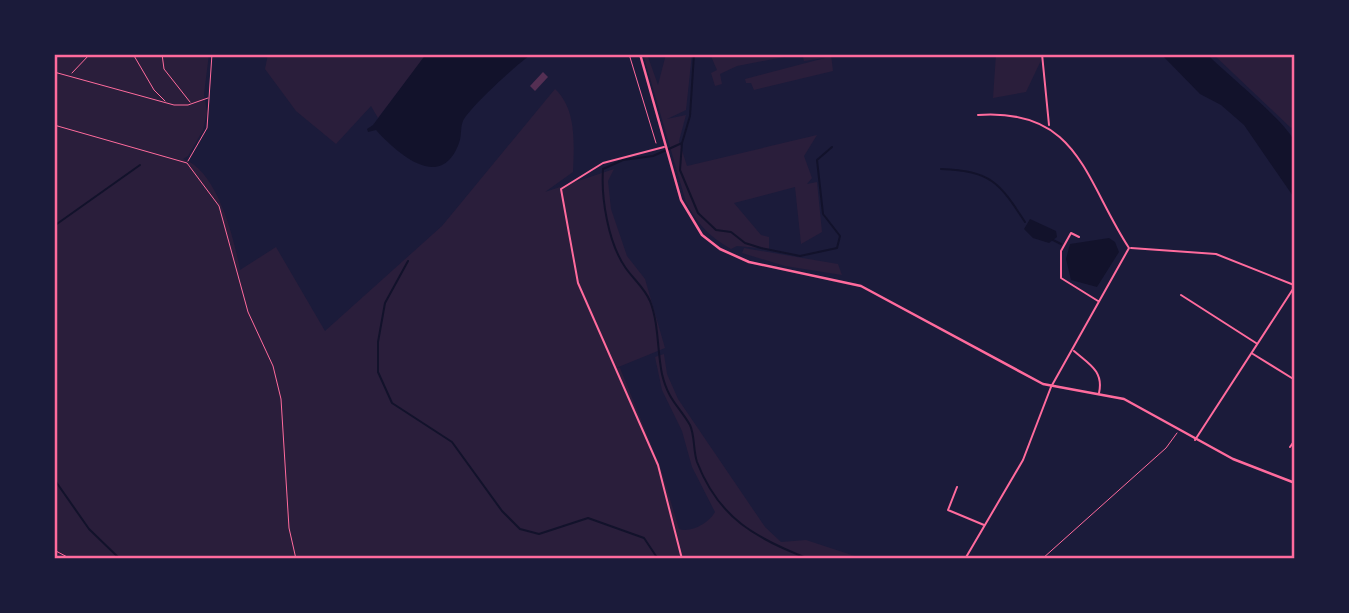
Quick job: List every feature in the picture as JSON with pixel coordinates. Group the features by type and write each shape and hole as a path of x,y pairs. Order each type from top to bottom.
{"street":[{"path":"640,54 665,146 688,215 702,235 720,248 749,262 861,286 1051,387 1099,393 1124,400 1243,464 1295,483"},
{"path":"1042,54 1049,126"},
{"path":"978,115 1000,114 1049,126 1071,145 1129,248"},
{"path":"665,146 603,163 561,189 578,283 658,465 682,559"},
{"path":"1079,237 1071,233 1061,251 1061,278 1100,302"},
{"path":"1129,248 1216,254 1295,285 1195,440"},
{"path":"965,559 1023,460 1051,387 1129,248"},
{"path":"1181,295 1257,344"},
{"path":"1073,350 1095,368 1101,381 1099,393"},
{"path":"1252,353 1295,380"},
{"path":"1290,447 1295,440"},
{"path":"957,487 948,510 985,526"}],"lane":[{"path":"71,75 90,54"},
{"path":"134,54 154,90 167,103"},
{"path":"162,54 164,69 191,104"},
{"path":"187,163 206,128 212,54"},
{"path":"54,72 167,103 191,104 208,98"},
{"path":"54,125 187,163 223,214 248,312 273,366 281,399 289,528 296,559"}],"path":[{"path":"629,54 651,131 659,148"},
{"path":"1042,559 1166,448 1178,431"},
{"path":"54,550 71,559"}],"shaded area":[{"path":"54,54 209,54 204,94 207,113 203,130 188,156 183,159 205,176 214,191 228,224 240,270 276,247 325,331 442,226 555,89 562,97 571,117 574,139 573,172 545,192 614,169 608,181 611,209 627,256 645,279 665,348 616,368 620,368 661,469 679,529 689,530 699,526 715,512 692,467 682,431 662,390 655,357 664,354 667,374 678,399 765,527 781,542 806,540 864,559 54,559"},
{"path":"268,54 427,54 378,118 371,106 336,144 296,111 265,69"},
{"path":"426,54 532,54 474,106 462,124 459,143 451,158 441,165 430,167 419,164 395,149 376,130 368,132 367,129 373,125"},
{"path":"643,54 647,54 658,85 666,54 692,54 686,110 667,119 686,115 679,141 687,166 817,135 804,156 812,178 807,184 817,182 822,232 801,244 795,187 734,203 761,235 769,237 769,249 737,246 731,249 705,229 686,202"},
{"path":"710,54 800,54 737,66 720,74 722,84 715,86 711,73 717,70"},
{"path":"802,54 831,54 833,71 754,90 751,83 746,83 745,79 825,58 804,61"},
{"path":"996,54 1044,54 1026,92 993,98"},
{"path":"1161,54 1207,54 1282,125 1295,144 1295,199 1244,125 1221,105 1200,94"},
{"path":"1213,54 1295,54 1295,124 1291,128"},
{"path":"1030,219 1056,231 1057,237 1049,243 1033,238 1024,229"},
{"path":"1109,238 1115,242 1119,252 1097,287 1071,280 1066,259 1070,244"},
{"path":"744,248 838,264 842,275 785,266 742,253"}],"building":[{"path":"543,72 548,77 535,91 530,86"}],"waterway":[{"path":"694,54 690,116 682,143 680,170 698,213 716,230 731,232 745,243 761,248 800,256 837,248 840,236 823,214 817,160 832,147"},
{"path":"682,143 653,156 623,160 603,169 603,193 610,233 619,257 650,301 664,383 690,425 697,462 706,482 716,498 741,524 772,543 809,559"},
{"path":"54,226 140,165"},
{"path":"941,169 972,173 992,181 1008,197 1025,222"},
{"path":"1053,240 1061,244"},
{"path":"408,261 385,303 378,342 378,372 392,403 452,442 502,511 520,529 539,534 588,518 644,538 658,559"},
{"path":"54,479 89,529 120,559"}]}
